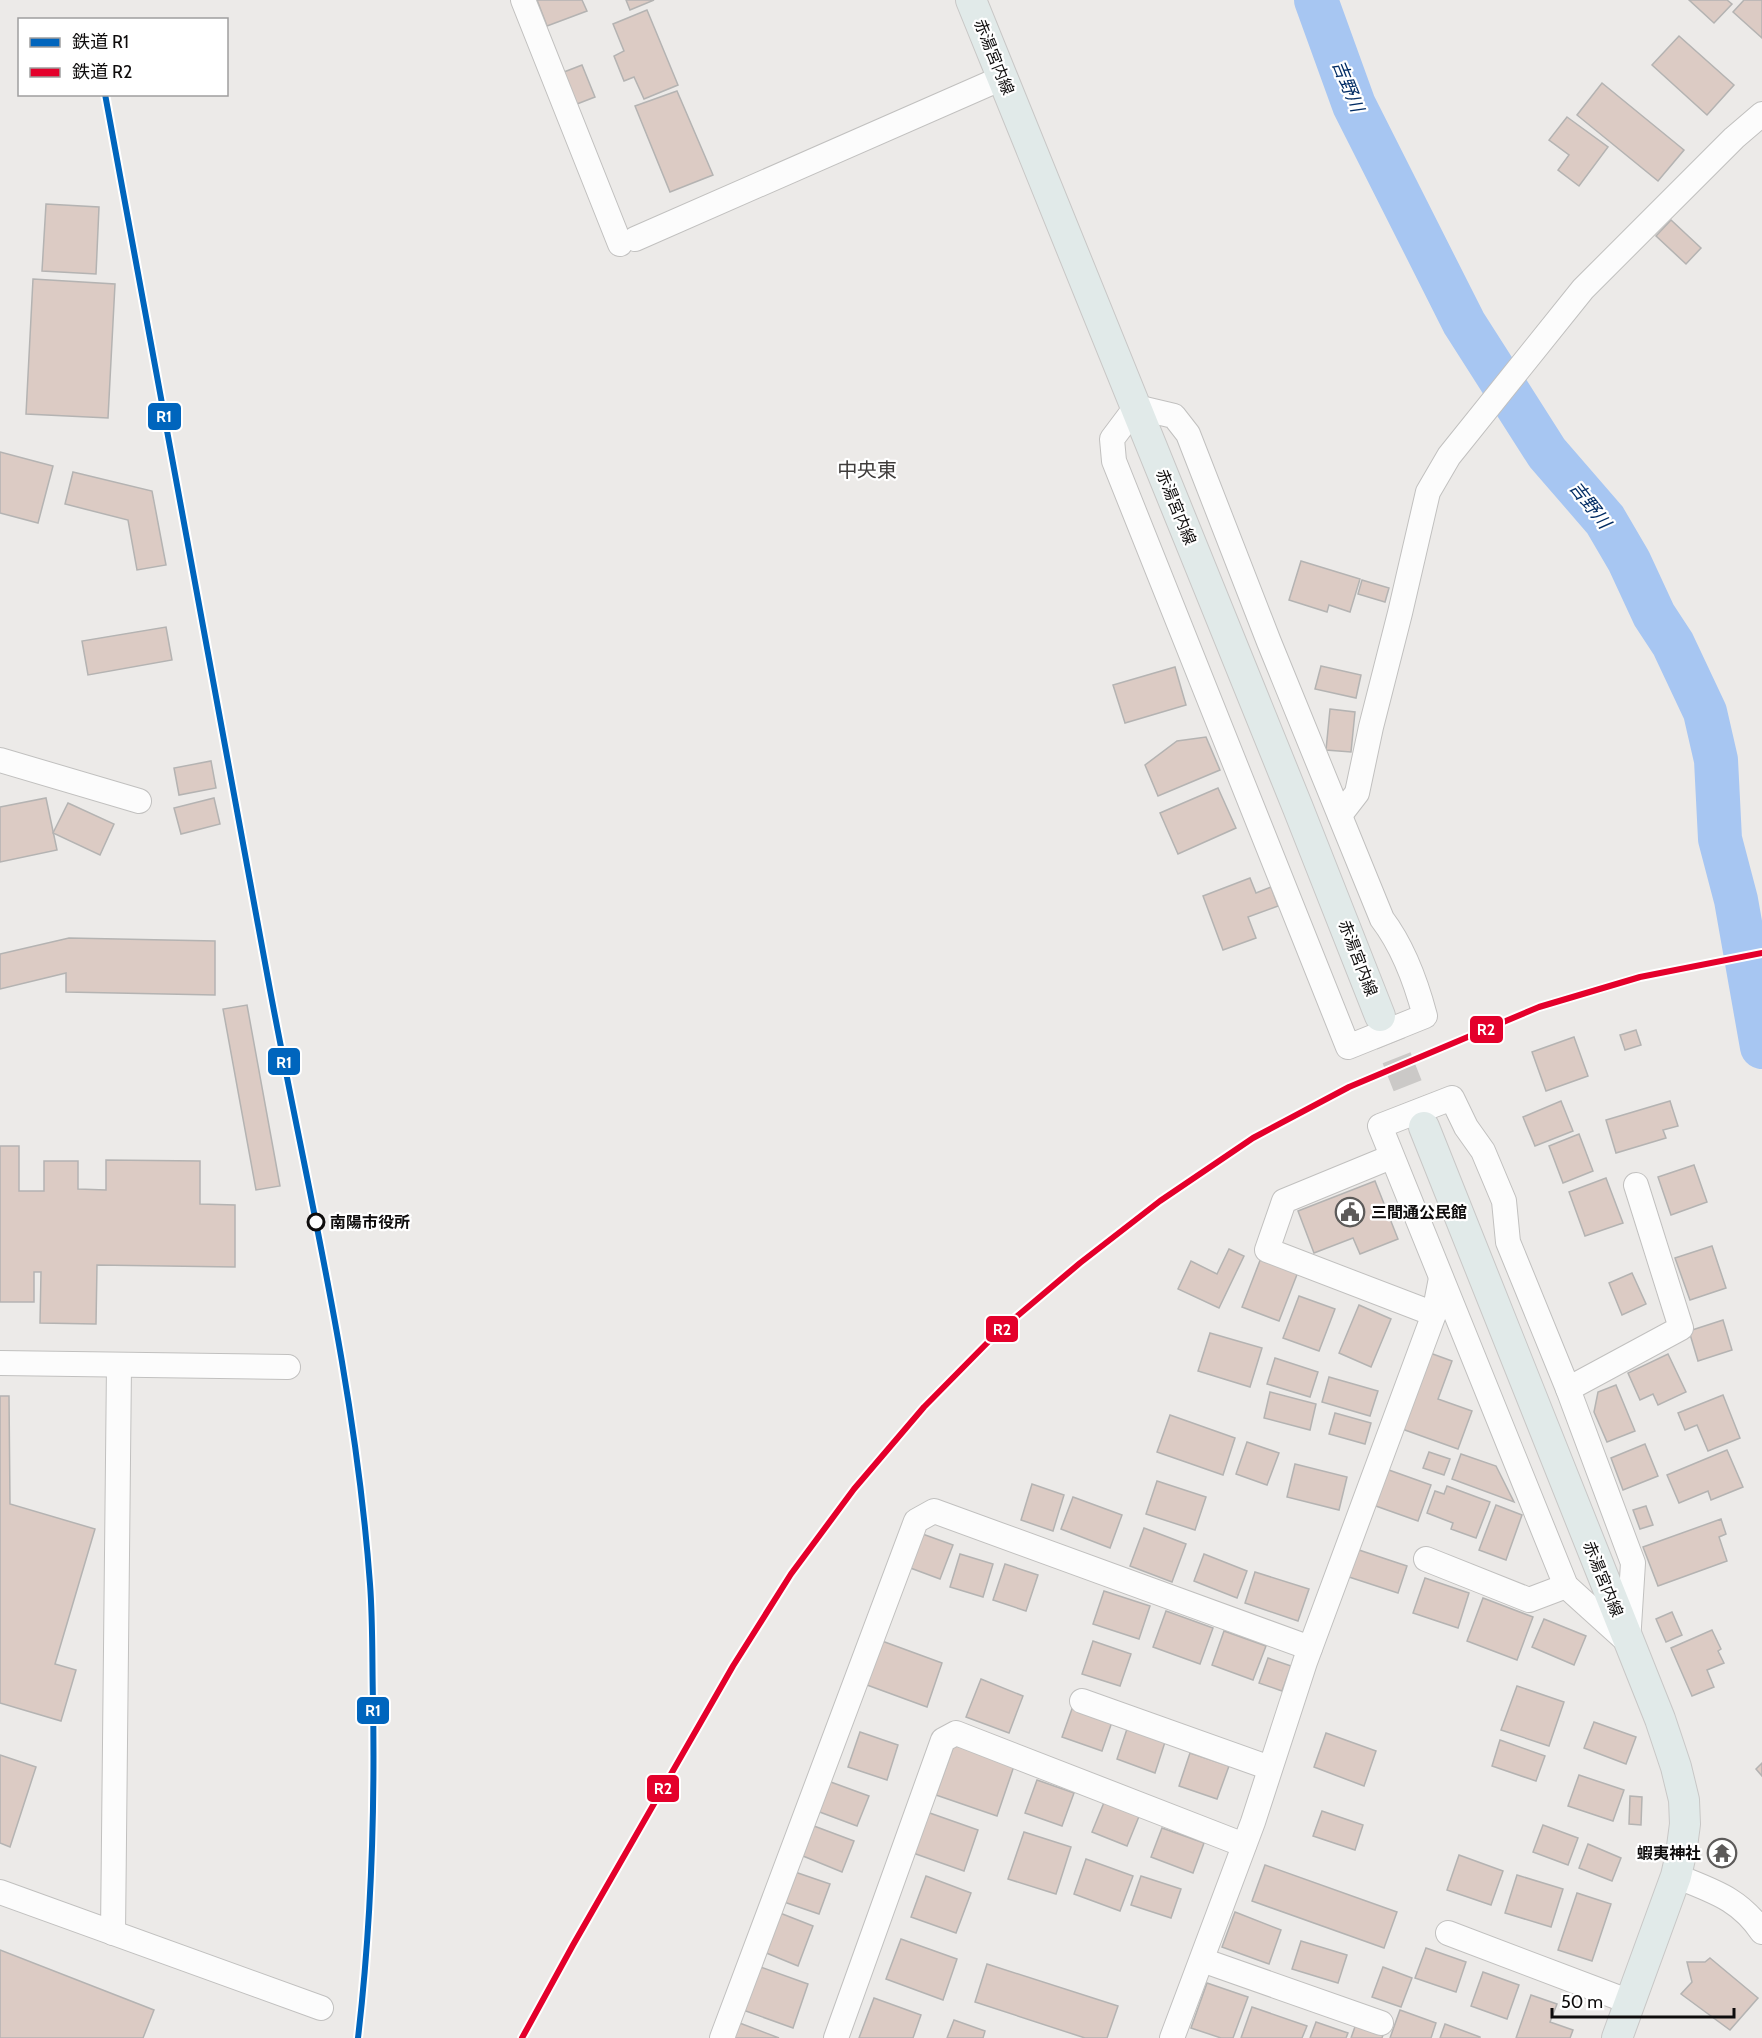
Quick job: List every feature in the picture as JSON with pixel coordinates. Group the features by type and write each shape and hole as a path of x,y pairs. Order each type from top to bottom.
{"main road":[{"name":"赤湯宮内線","path":"971,0 1380,1016"},
{"name":"赤湯宮内線","path":"1424,1127 1660,1719 1684,1800 1684,1824 1676,1876 1617,2038"}],"street":[{"path":"523,0 628,241 1002,78"},
{"path":"1340,815 1357,793 1428,492 1449,456 1583,289 1734,138 1762,114"},
{"path":"1136,407 1174,416 1188,434 1269,642 1382,919 1395,936 1416,985 1425,1016 1348,1047 1114,461 1112,440 1136,407"},
{"path":"0,760 139,801"},
{"path":"1452,1098 1466,1127 1483,1151 1504,1201 1508,1242 1568,1389 1634,1563 1628,1642 1566,1586 1380,1126 1452,1098"},
{"path":"1391,1156 1284,1201 1267,1250 1434,1314"},
{"path":"1568,1389 1681,1328 1636,1185"},
{"path":"1172,2038 1244,1845 1310,1648 1434,1314 1442,1278"},
{"path":"0,1363 288,1367"},
{"path":"113,1933 119,1365"},
{"path":"722,2038 916,1521 934,1511 1310,1648"},
{"path":"1426,1559 1529,1600 1566,1586"},
{"path":"1082,1701 1270,1768"},
{"path":"836,2038 943,1740 956,1733 1244,1845"},
{"path":"1676,1876 1738,1904 1752,1917 1762,1932"},
{"path":"0,1892 321,2008"},
{"path":"1449,1934 1630,2002"},
{"path":"1202,1960 1381,2023"}],"building":[{"path":"537,0 582,0 587,11 547,26"},
{"path":"626,0 654,0 630,10"},
{"path":"1689,0 1727,0 1732,4 1714,23"},
{"path":"1744,0 1762,0 1762,38 1733,12"},
{"path":"647,10 678,85 644,99 634,77 624,81 614,56 624,51 613,24"},
{"path":"1679,36 1734,85 1707,115 1652,65"},
{"path":"582,65 595,97 577,104 564,72"},
{"path":"1602,83 1684,150 1658,181 1577,115"},
{"path":"677,91 713,175 670,192 635,106"},
{"path":"1567,117 1608,147 1579,186 1558,170 1569,155 1549,140"},
{"path":"46,204 99,207 96,274 42,271"},
{"path":"1671,220 1701,248 1686,264 1656,236"},
{"path":"33,279 115,284 108,418 26,414"},
{"path":"0,452 53,466 38,523 0,513"},
{"path":"73,472 152,491 166,565 137,570 128,520 65,504"},
{"path":"1301,561 1360,579 1350,612 1329,605 1327,612 1289,600"},
{"path":"1362,580 1389,588 1385,602 1358,594"},
{"path":"166,627 172,660 88,675 82,641"},
{"path":"1321,666 1361,675 1356,698 1315,689"},
{"path":"1175,667 1186,705 1125,723 1113,685"},
{"path":"1330,709 1355,712 1351,752 1326,750"},
{"path":"1206,737 1220,770 1158,796 1145,765 1177,741"},
{"path":"211,761 216,788 179,795 174,768"},
{"path":"1218,788 1236,828 1178,854 1160,813"},
{"path":"46,798 57,850 0,862 0,807"},
{"path":"214,798 220,824 181,834 174,808"},
{"path":"68,803 114,824 100,855 53,833"},
{"path":"1250,878 1256,893 1271,887 1278,906 1248,917 1256,938 1223,950 1203,896"},
{"path":"69,938 215,941 215,995 66,992 66,973 0,989 0,954"},
{"path":"247,1005 280,1186 256,1190 223,1009"},
{"path":"1636,1030 1641,1045 1625,1050 1620,1035"},
{"path":"1574,1037 1588,1076 1546,1091 1532,1052"},
{"path":"1561,1101 1573,1131 1535,1146 1523,1117"},
{"path":"1670,1101 1678,1126 1663,1130 1666,1138 1616,1153 1606,1120"},
{"path":"1579,1134 1593,1171 1563,1183 1549,1146"},
{"path":"0,1146 19,1146 19,1191 44,1191 44,1161 78,1161 78,1189 106,1190 106,1160 200,1161 200,1204 235,1205 235,1267 97,1265 96,1324 40,1323 41,1272 34,1272 34,1302 0,1302"},
{"path":"1694,1165 1707,1202 1671,1215 1658,1177"},
{"path":"1606,1178 1623,1223 1585,1236 1569,1192"},
{"path":"1375,1181 1398,1239 1360,1254 1353,1238 1314,1253 1298,1211"},
{"path":"1712,1246 1726,1288 1690,1300 1675,1258"},
{"path":"1229,1249 1244,1256 1219,1308 1178,1289 1191,1261 1217,1274"},
{"path":"1261,1258 1298,1272 1279,1321 1242,1307"},
{"path":"1632,1273 1646,1304 1622,1315 1609,1283"},
{"path":"1299,1296 1335,1309 1319,1351 1283,1338"},
{"path":"1359,1305 1391,1319 1371,1367 1339,1353"},
{"path":"1723,1320 1732,1350 1698,1361 1689,1331"},
{"path":"1210,1333 1262,1348 1250,1387 1198,1371"},
{"path":"1430,1353 1452,1361 1438,1399 1472,1411 1458,1449 1402,1429"},
{"path":"1668,1354 1686,1392 1658,1405 1653,1394 1640,1400 1628,1373"},
{"path":"1275,1358 1318,1372 1310,1397 1267,1384"},
{"path":"1329,1377 1378,1391 1370,1416 1322,1402"},
{"path":"1616,1385 1635,1431 1607,1442 1594,1412 1598,1392"},
{"path":"1270,1392 1316,1404 1310,1430 1264,1418"},
{"path":"1723,1395 1740,1438 1708,1451 1697,1425 1685,1430 1678,1413"},
{"path":"0,1396 9,1396 10,1504 95,1529 55,1664 76,1670 61,1721 0,1703"},
{"path":"1335,1413 1371,1423 1365,1444 1329,1434"},
{"path":"1170,1415 1235,1438 1223,1475 1157,1452"},
{"path":"1247,1442 1279,1453 1267,1485 1236,1474"},
{"path":"1645,1444 1658,1476 1623,1490 1611,1458"},
{"path":"1727,1450 1743,1487 1711,1500 1708,1491 1679,1503 1667,1475"},
{"path":"1429,1452 1450,1459 1444,1475 1423,1468"},
{"path":"1461,1454 1496,1466 1514,1502 1452,1479"},
{"path":"1295,1464 1347,1477 1339,1510 1287,1497"},
{"path":"1386,1469 1431,1485 1418,1521 1373,1505"},
{"path":"1157,1481 1206,1497 1195,1530 1146,1514"},
{"path":"1032,1484 1064,1495 1053,1531 1021,1520"},
{"path":"1447,1486 1490,1502 1476,1538 1451,1529 1453,1523 1427,1513 1435,1491 1444,1494"},
{"path":"1073,1497 1122,1515 1110,1548 1061,1529"},
{"path":"1496,1505 1522,1515 1506,1560 1479,1550"},
{"path":"1646,1506 1653,1525 1640,1529 1633,1510"},
{"path":"1721,1519 1726,1534 1719,1537 1727,1561 1658,1586 1643,1547"},
{"path":"1144,1528 1186,1544 1172,1582 1130,1566"},
{"path":"917,1532 953,1545 940,1579 905,1566"},
{"path":"1359,1550 1407,1566 1398,1593 1349,1577"},
{"path":"960,1554 993,1564 983,1597 950,1587"},
{"path":"1204,1554 1247,1571 1237,1598 1194,1581"},
{"path":"1005,1564 1038,1575 1026,1611 993,1600"},
{"path":"1255,1572 1309,1589 1298,1621 1245,1603"},
{"path":"1425,1578 1469,1593 1458,1628 1413,1613"},
{"path":"1104,1591 1150,1606 1139,1639 1093,1624"},
{"path":"1483,1598 1533,1617 1517,1660 1467,1641"},
{"path":"1166,1611 1213,1628 1200,1664 1153,1647"},
{"path":"1672,1612 1682,1635 1666,1642 1656,1619"},
{"path":"1544,1619 1586,1636 1574,1665 1532,1647"},
{"path":"1712,1630 1721,1649 1718,1651 1724,1663 1707,1670 1714,1687 1692,1696 1671,1648"},
{"path":"1224,1631 1266,1646 1253,1680 1212,1665"},
{"path":"882,1641 942,1663 927,1707 867,1685"},
{"path":"1093,1641 1131,1654 1120,1686 1082,1674"},
{"path":"1268,1658 1291,1666 1282,1691 1259,1683"},
{"path":"981,1679 1023,1696 1009,1733 966,1717"},
{"path":"1517,1686 1564,1702 1549,1746 1501,1730"},
{"path":"1073,1706 1113,1719 1102,1751 1062,1737"},
{"path":"1594,1722 1636,1737 1626,1764 1584,1748"},
{"path":"1128,1726 1166,1739 1155,1773 1117,1759"},
{"path":"860,1732 898,1745 887,1780 848,1767"},
{"path":"1326,1733 1376,1751 1364,1786 1314,1767"},
{"path":"1500,1740 1545,1756 1536,1781 1492,1766"},
{"path":"954,1745 1014,1766 997,1816 936,1795"},
{"path":"1190,1753 1229,1766 1217,1799 1179,1786"},
{"path":"0,1755 36,1767 10,1847 0,1843"},
{"path":"1762,1763 1762,1776 1756,1769"},
{"path":"1579,1775 1624,1790 1613,1821 1568,1806"},
{"path":"1037,1780 1074,1793 1062,1826 1025,1813"},
{"path":"828,1781 869,1796 857,1826 817,1811"},
{"path":"1630,1796 1642,1797 1641,1825 1629,1824"},
{"path":"1105,1800 1140,1814 1127,1846 1092,1832"},
{"path":"1322,1811 1363,1825 1355,1850 1313,1836"},
{"path":"927,1812 978,1830 964,1871 913,1853"},
{"path":"1543,1825 1578,1838 1568,1865 1533,1852"},
{"path":"814,1826 854,1841 842,1872 803,1856"},
{"path":"1162,1828 1204,1843 1193,1873 1151,1857"},
{"path":"1024,1832 1071,1847 1056,1894 1008,1879"},
{"path":"1588,1844 1621,1858 1612,1881 1579,1868"},
{"path":"1459,1855 1503,1871 1491,1905 1447,1890"},
{"path":"1086,1859 1133,1876 1120,1911 1074,1894"},
{"path":"1265,1865 1397,1912 1384,1948 1252,1901"},
{"path":"795,1872 830,1884 819,1914 784,1902"},
{"path":"1517,1875 1563,1889 1551,1927 1505,1913"},
{"path":"926,1876 971,1893 956,1933 911,1917"},
{"path":"1141,1876 1181,1889 1171,1918 1131,1905"},
{"path":"1577,1893 1611,1904 1592,1961 1558,1950"},
{"path":"1235,1912 1281,1930 1269,1964 1222,1947"},
{"path":"780,1913 813,1926 798,1966 764,1952"},
{"path":"901,1939 957,1959 943,2000 886,1979"},
{"path":"1301,1941 1347,1955 1338,1983 1292,1969"},
{"path":"1426,1948 1466,1962 1456,1992 1415,1978"},
{"path":"0,1950 154,2010 143,2038 0,2038"},
{"path":"1710,1958 1758,1998 1730,2030 1681,1994 1692,1982 1687,1962 1705,1962"},
{"path":"987,1964 1118,2006 1107,2038 1085,2038 975,2002"},
{"path":"758,1966 808,1984 793,2028 743,2010"},
{"path":"1383,1967 1412,1978 1401,2007 1372,1997"},
{"path":"1483,1972 1519,1985 1507,2019 1471,2006"},
{"path":"1207,1983 1248,1997 1233,2038 1221,2038 1191,2028"},
{"path":"1531,1995 1557,2004 1550,2022 1573,2030 1570,2038 1516,2038"},
{"path":"874,1998 921,2015 913,2038 859,2038"},
{"path":"1252,2007 1307,2026 1302,2038 1241,2038"},
{"path":"1400,2010 1436,2023 1431,2038 1390,2038"},
{"path":"954,2020 985,2031 983,2038 947,2038"},
{"path":"737,2022 779,2038 731,2038"},
{"path":"1316,2022 1348,2033 1346,2038 1310,2038"},
{"path":"1356,2024 1383,2035 1382,2038 1351,2038"},
{"path":"1445,2024 1480,2037 1480,2038 1440,2038"}],"waterway":[{"name":"吉野川","path":"1316,0 1354,105 1464,323 1547,453 1605,520 1629,561 1654,615 1673,644 1705,712 1716,760 1720,839 1736,900 1762,1047"}],"tunnel":[{"path":"1380,1016 1424,1127"}],"rail line":[{"name":"R1","path":"105,96 268,979 341,1355 363,1507 372,1628 373,1828 369,1912 358,2038"},
{"name":"R2","path":"522,2038 733,1666 791,1574 854,1489 924,1407 996,1334 1080,1263 1160,1201 1253,1138 1349,1087 1539,1007 1640,977 1762,953"}],"place":[{"name":"三間通公民館","path":"1350,1212"},
{"name":"南陽市役所","path":"316,1222"},
{"name":"蝦夷神社","path":"1722,1853"}],"district":[{"name":"中央東","path":"867,470"}]}
